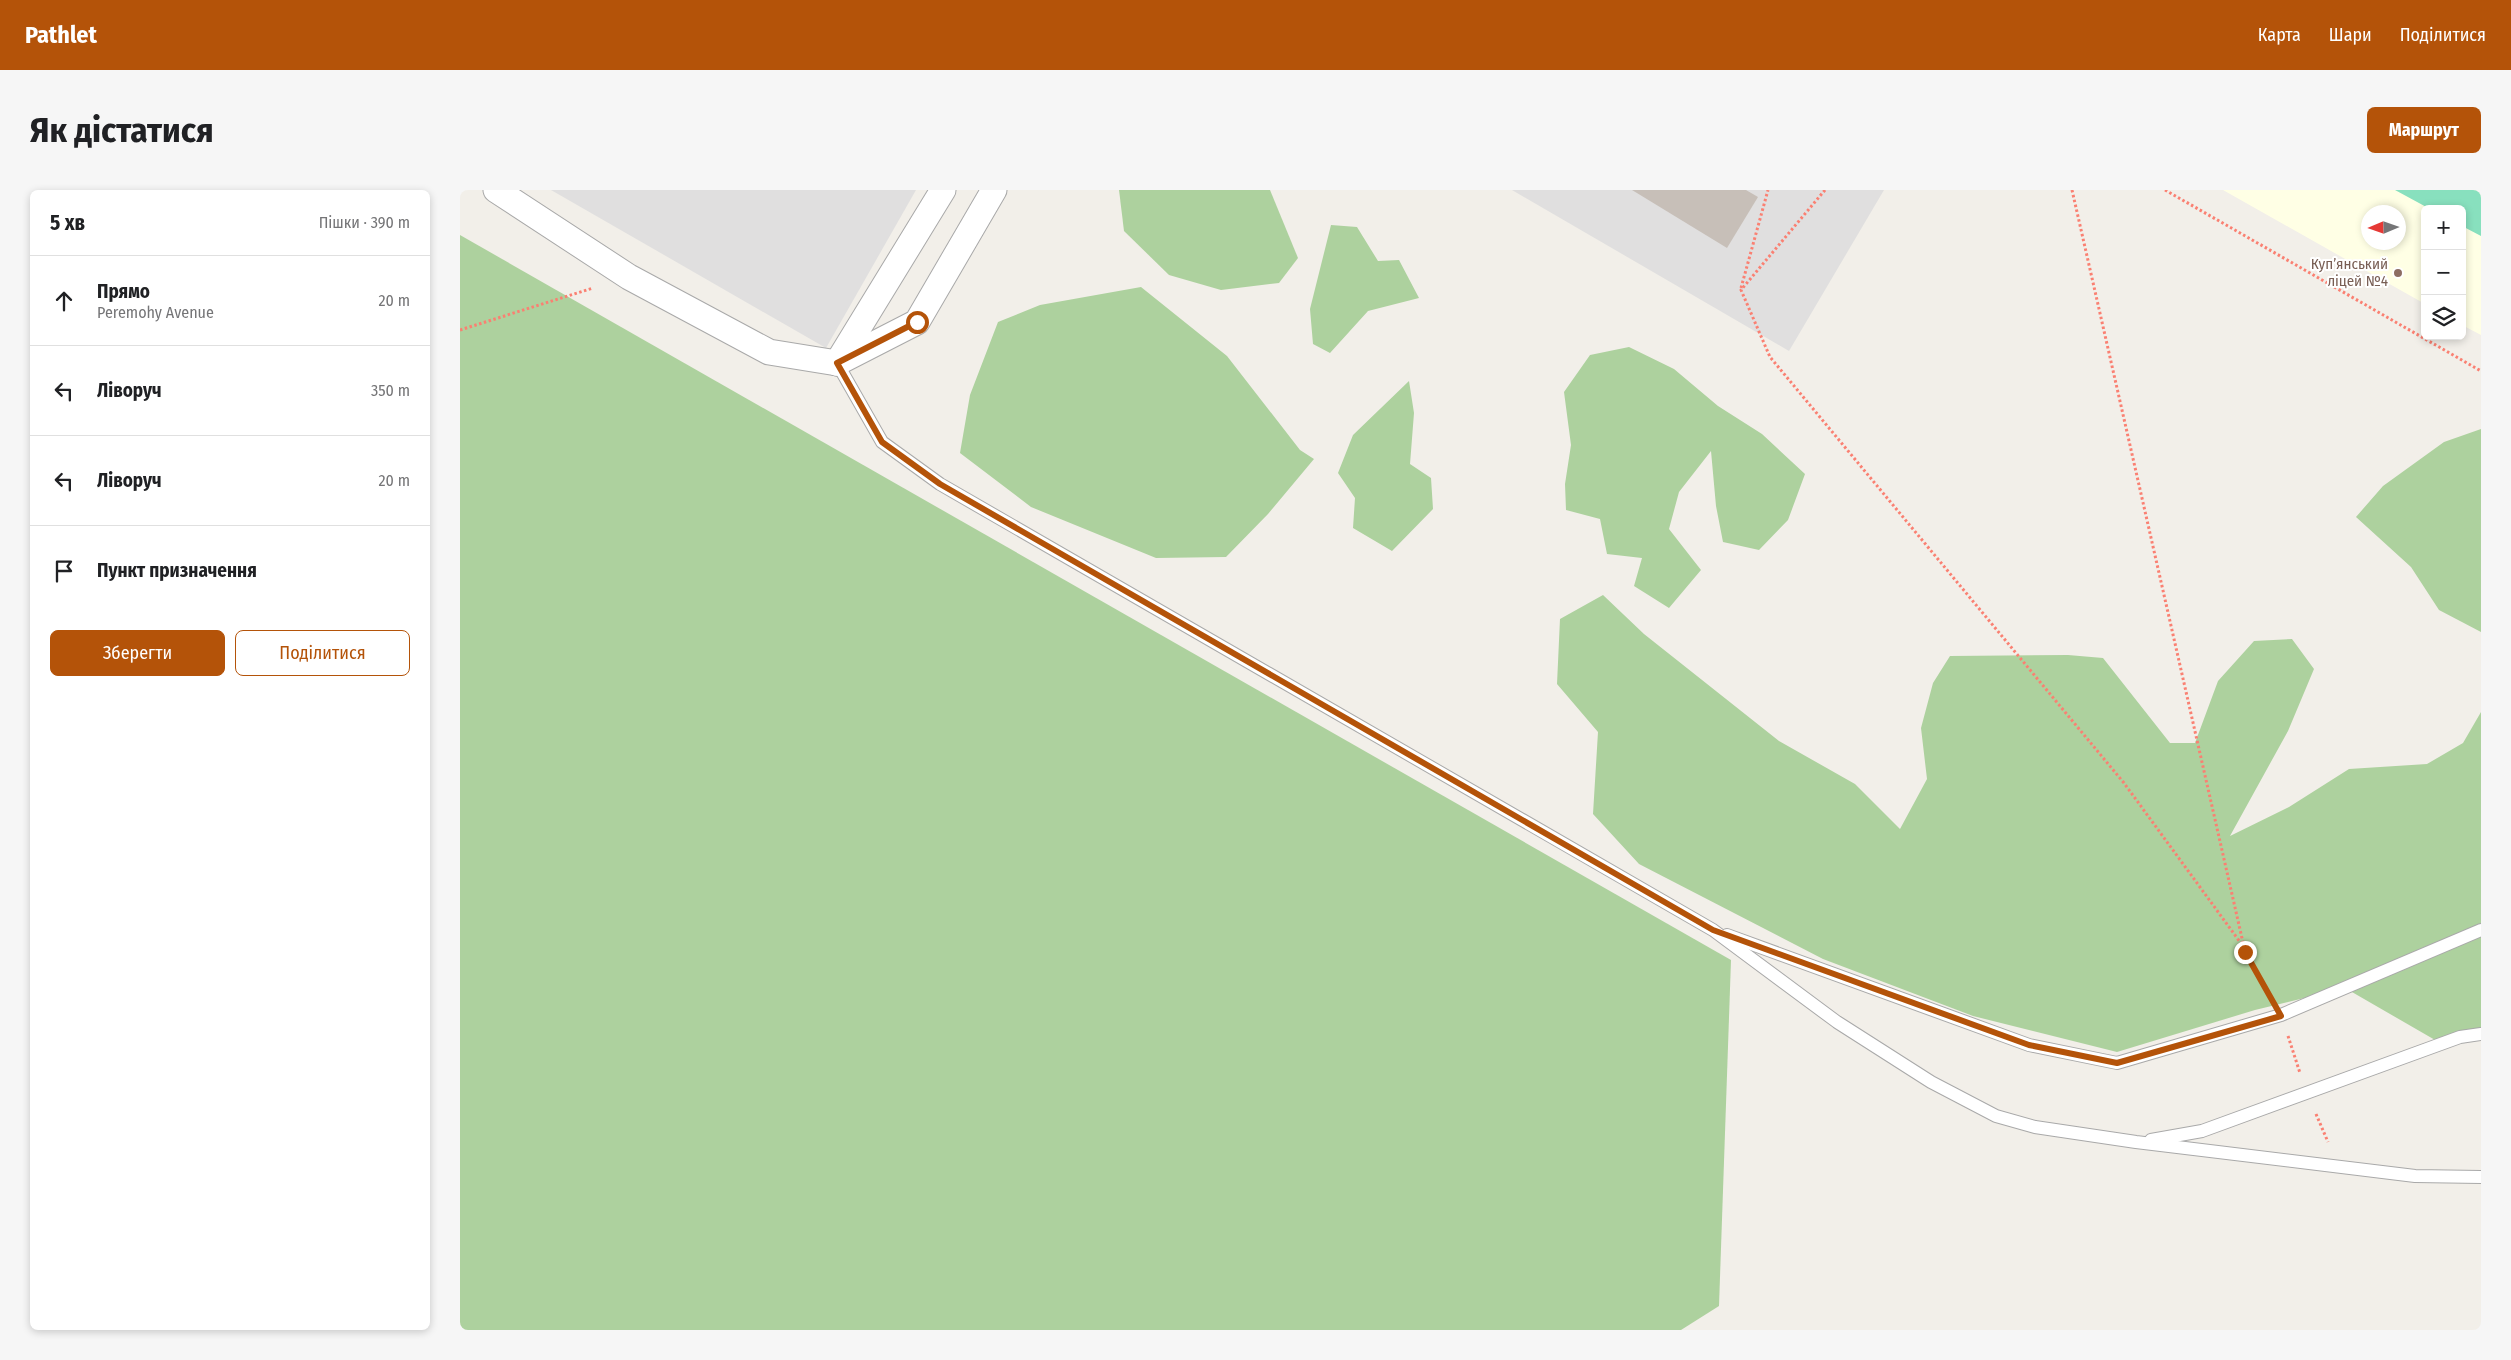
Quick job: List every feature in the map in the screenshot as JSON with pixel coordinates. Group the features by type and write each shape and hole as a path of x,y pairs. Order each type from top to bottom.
{"street":[{"path":"496,190 629,277 769,352 837,363 917,322 994,190"},
{"path":"837,363 943,190"}],"lane":[{"path":"837,363 882,442 940,484 1713,930 1837,1022 1931,1082 1996,1116 2035,1127 2136,1142 2338,1167 2415,1176 2481,1176"},
{"path":"1713,930 2029,1045 2117,1063 2281,1016 2481,930"},
{"path":"2136,1142 2202,1132 2460,1037 2481,1034"}],"path":[{"path":"1768,190 1741,290 1770,357 2124,783 2245,952 2281,1016 2308,1093 2338,1167"},
{"path":"1741,290 1825,190"},
{"path":"2072,190 2245,952"},
{"path":"2165,190 2481,371"},
{"path":"460,330 629,277"}],"shaded area":[{"path":"551,190 916,190 826,348"},
{"path":"1512,190 1884,190 1789,351"},
{"name":"Куп’янський ліцей №4","path":"2223,190 2481,190 2481,335 2466,327 2466,205 2421,205 2421,302"}],"green space":[{"path":"1119,190 1270,190 1298,258 1279,283 1221,290 1169,275 1124,231"},
{"path":"2395,190 2481,190 2481,236 2466,228 2466,205 2423,205"},
{"path":"1331,225 1357,227 1378,261 1399,260 1419,298 1368,311 1330,353 1313,344 1310,309"},
{"path":"460,235 1731,960 1719,1306 1681,1330 460,1330"},
{"path":"1141,287 1227,356 1300,450 1314,459 1268,514 1226,557 1156,558 1031,507 960,453 970,395 998,322 1040,305"},
{"path":"1629,347 1674,369 1718,406 1762,434 1805,474 1788,520 1759,550 1723,542 1716,506 1711,451 1679,492 1669,529 1701,570 1669,608 1634,586 1642,558 1607,554 1600,519 1566,510 1565,484 1571,445 1564,392 1590,355"},
{"path":"1409,381 1414,413 1410,464 1431,478 1433,509 1392,551 1353,528 1355,498 1338,473 1353,435"},
{"path":"2481,429 2481,632 2439,610 2411,567 2356,517 2383,486 2444,442"},
{"path":"1603,595 1644,634 1779,741 1855,784 1900,829 1927,779 1921,728 1933,683 1950,656 2068,655 2103,658 2170,743 2195,743 2218,681 2254,641 2292,639 2314,669 2288,731 2230,836 2289,807 2349,769 2427,764 2463,743 2481,712 2481,1034 2442,1044 2345,988 2255,1010 2117,1052 1973,1016 1823,959 1639,864 1593,814 1598,732 1557,684 1560,619"}],"building":[{"path":"1632,190 1746,190 1758,197 1727,248"}],"place":[{"name":"Куп’янський ліцей №4","path":"2398,273"}],"route":[{"path":"917,322 837,363 882,442 940,484 1713,930 2029,1045 2117,1063 2281,1016 2245,952"}]}
